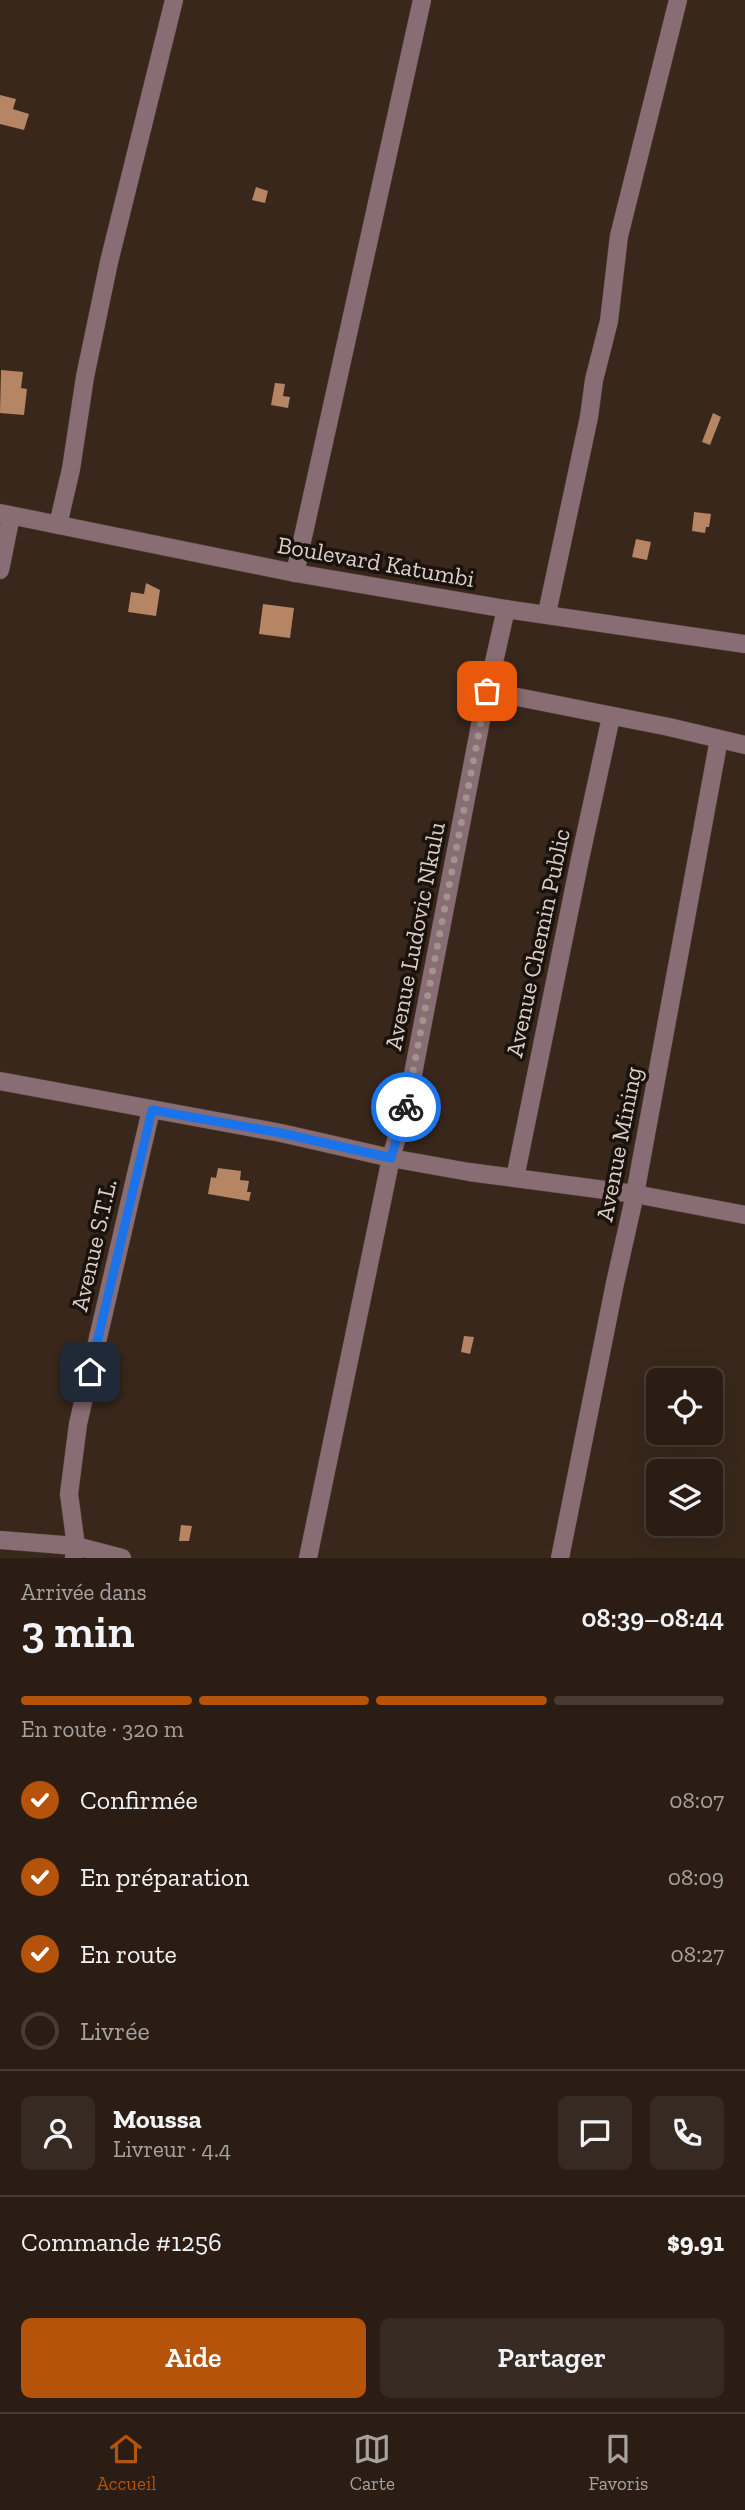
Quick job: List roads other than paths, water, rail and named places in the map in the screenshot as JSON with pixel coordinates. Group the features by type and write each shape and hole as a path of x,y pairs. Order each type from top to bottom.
{"street":[{"path":"58,525 104,286 174,0"},
{"path":"295,573 422,0"},
{"path":"547,613 589,417 594,380 609,321 619,236 678,0"},
{"path":"0,570 6,514"},
{"name":"Boulevard Katumbi","path":"6,514 295,573 506,609 745,644"},
{"name":"Avenue Ludovic Nkulu","path":"308,1558 391,1158 409,1095 487,691 506,609"},
{"path":"487,691 745,745"},
{"name":"Avenue Chemin Public","path":"515,1178 611,717"},
{"name":"Avenue Mining","path":"560,1558 635,1195 719,739"},
{"path":"0,1081 281,1133 391,1158 635,1195 745,1215"},
{"name":"Avenue S.T.L.","path":"75,1552 69,1494 78,1424 152,1110"},
{"path":"0,1540 122,1558"}]}
